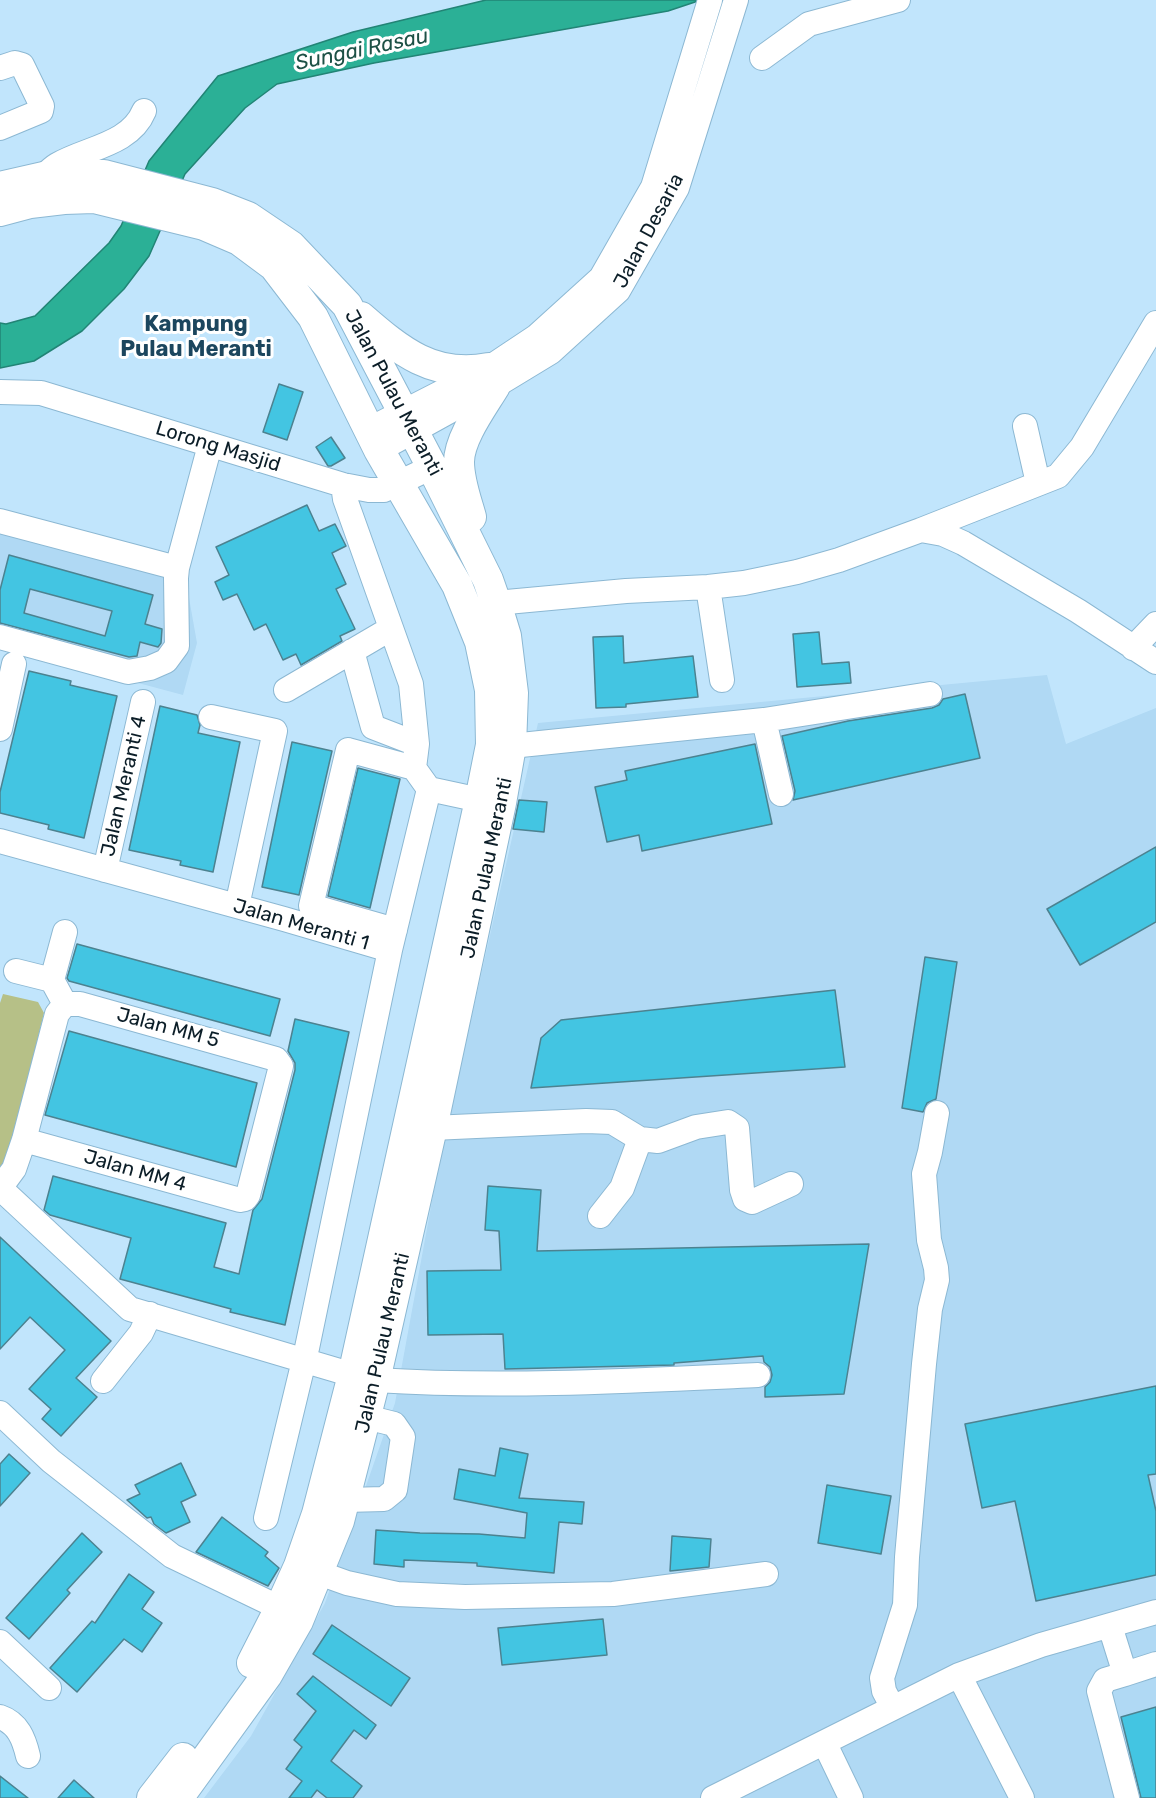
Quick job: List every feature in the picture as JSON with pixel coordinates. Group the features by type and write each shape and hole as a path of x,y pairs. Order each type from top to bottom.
{"main road":[{"name":"Jalan Pulau Meranti","path":"0,188 43,177 67,175 99,187 208,214 248,217 291,246 347,305 432,467 492,591 506,636 513,693 511,746 501,803 432,1128 364,1377 299,1566 280,1608 251,1664 152,1798"},
{"name":"Jalan Pulau Meranti","path":"0,211 30,203 64,199 99,187"},
{"name":"Jalan Pulau Meranti","path":"178,1798 267,1675 298,1621 339,1521 366,1417 364,1377 491,745 490,690 480,642 457,585 373,440 313,317 274,266 208,214"},
{"path":"347,305 389,342 416,360 492,377 459,460 461,481 492,591"}],"street":[{"name":"Jalan Desaria","path":"492,377 601,278 653,187 710,0"},
{"path":"762,58 808,24 898,0"},
{"name":"Jalan Desaria","path":"373,440 492,377 551,352 618,291 676,188 733,11"},
{"path":"0,68 15,63 22,65 42,106 41,111 0,128"},
{"path":"43,177 56,165 125,135 139,122 144,111"},
{"path":"492,591 626,591 744,583 839,560 1058,476 1082,447 1156,323"},
{"name":"Lorong Masjid","path":"0,392 41,393 343,485 384,490 432,467"},
{"path":"1025,426 1038,483"},
{"path":"0,637 128,672 150,668 166,661 177,646 177,568 210,445"},
{"path":"343,485 345,499 411,684 417,744 414,768"},
{"path":"0,521 177,568"},
{"path":"921,530 944,534 963,543 1077,611 1156,662"},
{"path":"708,587 722,680"},
{"path":"1133,648 1156,624"},
{"path":"286,690 390,629"},
{"path":"352,651 373,727 417,744"},
{"path":"0,729 14,664"},
{"path":"511,746 764,720 930,694"},
{"name":"Jalan Meranti 4","path":"105,870 143,702"},
{"path":"211,717 275,731 237,906"},
{"path":"764,720 781,794"},
{"path":"266,1518 304,1359 393,940 311,906 348,750 414,768 429,789 480,800"},
{"name":"Jalan Meranti 1","path":"0,841 237,906 393,940 429,789"},
{"path":"66,932 52,980 65,1004 57,1014 24,1140 14,1169 0,1188 130,1309 364,1377 445,1384 572,1384 758,1376"},
{"path":"16,971 52,980"},
{"name":"Jalan MM 5","path":"65,1004 80,1004 276,1059 281,1066 248,1196 245,1199"},
{"path":"893,1708 884,1691 882,1678 905,1605 924,1364 930,1309 936,1280 936,1268 929,1240 924,1174 937,1113"},
{"path":"432,1128 586,1121 612,1122 640,1139 658,1141 696,1127 728,1122 737,1128 741,1190 745,1199 752,1202 791,1184"},
{"path":"600,1215 622,1188 640,1139"},
{"name":"Jalan MM 4","path":"24,1140 240,1200 245,1199"},
{"path":"103,1381 141,1333 150,1314"},
{"path":"0,1413 51,1461 172,1556 280,1608"},
{"path":"345,1500 384,1499 395,1490 403,1437 394,1424 366,1417"},
{"path":"319,1574 397,1594 465,1597 613,1594 766,1574"},
{"path":"713,1798 959,1675 1041,1645 1156,1612"},
{"path":"1110,1626 1125,1674"},
{"path":"0,1642 49,1688"},
{"path":"1127,1798 1099,1691 1105,1680 1156,1664"},
{"path":"959,1675 1022,1798"},
{"path":"0,1717 10,1720 24,1740 28,1756"},
{"path":"825,1744 851,1798"}],"shaded area":[{"path":"0,532 186,581 197,643 183,695 0,646"},
{"path":"1047,675 1066,744 1156,708 1156,1798 204,1798 251,1736 325,1603 395,1403 441,1152 538,723"},
{"path":"3,994 38,1002 44,1013 7,1164 0,1168 0,1003"}],"water":[{"name":"Sungai Rasau","path":"486,0 701,0 668,11 374,63 277,84 245,108 185,174 149,256 124,289 82,331 34,361 0,368 0,323 6,324 35,316 109,243 121,226 149,161 218,76 353,32"}],"building":[{"path":"279,384 303,392 287,440 263,432"},
{"path":"331,437 345,458 328,466 316,447"},
{"path":"307,505 319,531 335,524 346,546 332,553 346,584 336,589 355,629 340,636 342,641 301,665 296,654 283,660 266,624 254,630 237,594 223,600 215,582 229,575 216,547"},
{"path":"9,555 153,595 145,624 162,629 161,643 158,647 140,642 137,656 129,657 0,623 0,590","holes":["30,589 112,611 105,636 24,613"]},
{"path":"819,632 822,664 849,662 851,683 797,687 793,634"},
{"path":"623,636 624,663 693,656 698,697 626,704 626,707 596,708 593,637"},
{"path":"29,671 71,681 70,685 117,696 84,838 48,829 49,825 0,813 0,792"},
{"path":"965,694 980,758 793,800 795,791 782,736 848,721 932,708 939,705 943,699"},
{"path":"160,706 197,715 200,725 198,733 240,742 213,872 180,865 181,861 129,850"},
{"path":"292,742 332,751 299,895 262,887"},
{"path":"755,744 772,824 642,851 639,835 607,842 595,787 627,780 625,771"},
{"path":"358,768 400,779 370,908 328,896"},
{"path":"519,800 547,802 544,832 513,829"},
{"path":"1156,847 1156,922 1080,965 1047,909"},
{"path":"77,944 280,999 270,1036 69,981 67,978"},
{"path":"925,957 957,962 936,1099 927,1103 923,1112 902,1108"},
{"path":"835,990 845,1067 531,1088 541,1038 561,1020"},
{"path":"295,1019 349,1032 285,1325 230,1312 231,1309 120,1279 131,1238 50,1215 44,1210 53,1176 226,1223 214,1267 239,1274 253,1210 262,1199 295,1070 295,1063 288,1051"},
{"path":"69,1031 257,1083 236,1167 45,1115"},
{"path":"488,1186 541,1190 537,1251 869,1244 844,1394 765,1397 765,1387 772,1375 763,1356 674,1363 674,1365 505,1369 503,1334 428,1335 427,1271 501,1270 499,1231 485,1230"},
{"path":"0,1237 111,1341 76,1378 97,1397 61,1436 42,1419 51,1409 29,1389 65,1350 30,1317 0,1349"},
{"path":"1156,1386 1156,1474 1148,1475 1156,1511 1156,1575 1036,1601 1015,1501 982,1508 965,1424"},
{"path":"500,1448 528,1454 519,1498 584,1502 582,1524 559,1522 554,1573 477,1566 477,1563 404,1560 404,1567 374,1564 376,1530 525,1538 527,1513 454,1499 459,1469 495,1476"},
{"path":"9,1454 30,1473 0,1506 0,1464"},
{"path":"181,1463 196,1495 181,1502 190,1522 166,1533 154,1524 151,1517 147,1518 127,1500 140,1494 135,1485"},
{"path":"827,1485 891,1496 881,1554 818,1543"},
{"path":"222,1517 268,1552 265,1556 279,1568 268,1586 196,1552"},
{"path":"82,1533 102,1552 67,1590 70,1593 29,1639 6,1618"},
{"path":"672,1536 711,1539 709,1567 670,1571"},
{"path":"129,1574 154,1592 142,1609 162,1623 142,1652 124,1639 77,1692 50,1668 92,1621 95,1623"},
{"path":"603,1619 607,1655 502,1665 498,1628"},
{"path":"332,1625 410,1678 391,1706 313,1654"},
{"path":"313,1676 376,1725 366,1739 354,1730 331,1761 362,1786 353,1798 327,1798 317,1790 311,1798 289,1798 302,1781 286,1769 302,1747 294,1740 316,1711 297,1694"},
{"path":"1156,1707 1156,1798 1141,1798 1121,1717"},
{"path":"0,1776 28,1798 0,1798"},
{"path":"74,1780 94,1798 58,1798"}],"district":[{"name":"Kampung Pulau Meranti","path":"196,338"}]}
